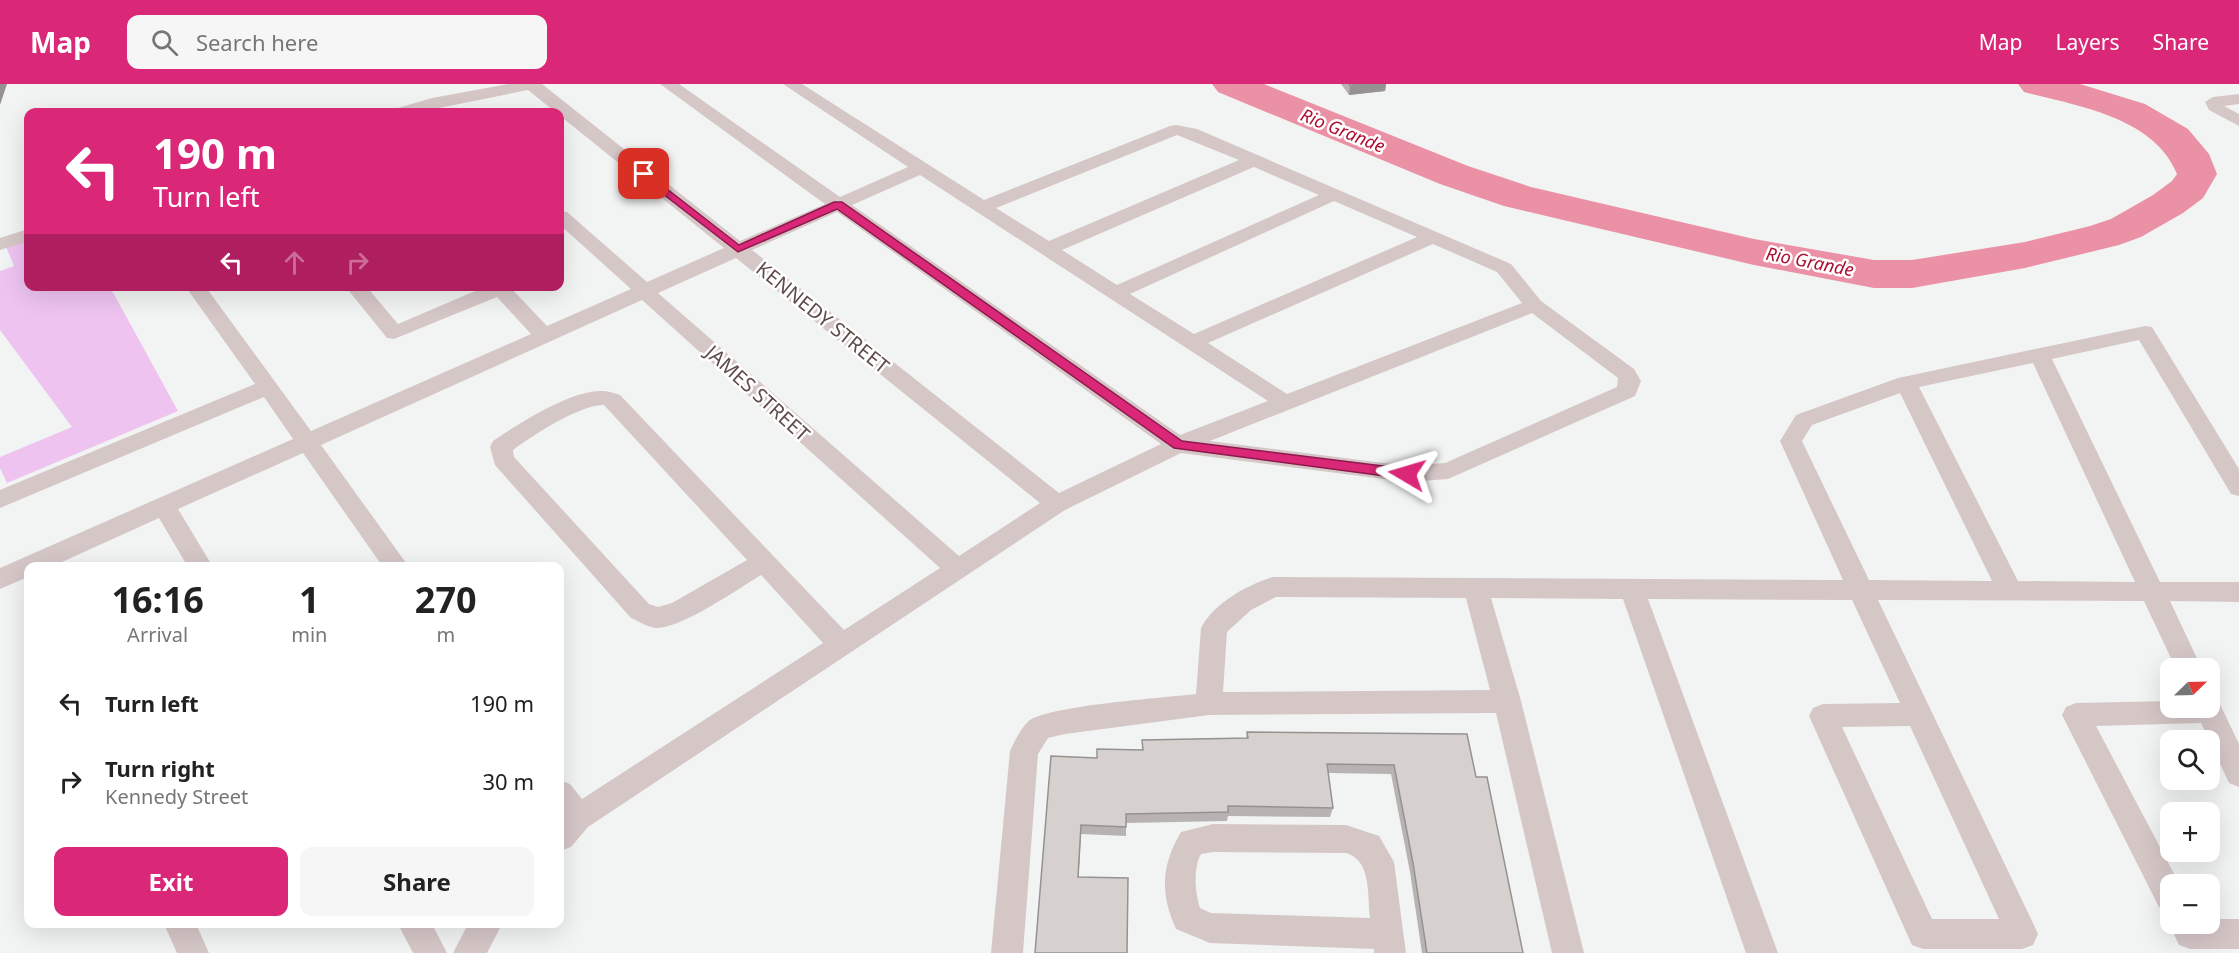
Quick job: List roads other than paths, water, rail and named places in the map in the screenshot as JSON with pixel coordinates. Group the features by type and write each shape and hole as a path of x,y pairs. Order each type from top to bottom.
{"street":[{"path":"438,108 533,84"},
{"name":"KENNEDY STREET","path":"533,84 563,108"},
{"path":"668,84 1178,445 1407,474 1448,471 1627,391 1630,381 1626,374 1576,339 1534,305 1504,268 1191,133 1176,130 982,207"},
{"path":"791,84 1286,403"},
{"path":"2239,99 2213,102 2239,121"},
{"name":"KENNEDY STREET","path":"564,109 1057,504"},
{"path":"1047,249 1252,161"},
{"path":"49,562 164,506 920,168"},
{"path":"1115,293 1333,195"},
{"name":"JAMES STREET","path":"564,220 957,569"},
{"path":"0,244 24,236"},
{"path":"1193,342 1434,237"},
{"path":"199,291 393,562"},
{"path":"359,291 394,333 492,291"},
{"path":"502,291 545,336"},
{"path":"564,808 569,827 1057,504 1178,445 1534,305"},
{"path":"1919,714 1823,716 1923,934 2022,934 1919,714 1860,590 1791,441 1804,420 1906,383 2145,332 2239,488"},
{"path":"2039,354 2184,658"},
{"path":"1906,383 2010,591"},
{"path":"0,500 268,387"},
{"path":"762,563 681,610 657,618 640,610 632,602 503,459 501,447 514,436 583,403 600,397 612,400 841,645"},
{"path":"164,506 198,562"},
{"path":"0,579 24,573"},
{"path":"1209,704 1214,628 1242,603 1273,587 2239,592"},
{"path":"1476,588 1507,701 1568,953"},
{"path":"1632,589 1762,953"},
{"path":"1007,953 1024,751 1039,729 1065,722 1209,704 1507,701"},
{"path":"2160,712 2076,715 2160,878"},
{"path":"2213,718 2239,774"},
{"path":"1213,838 1346,839 1368,846 1379,862 1388,944 1210,928 1187,918 1181,898 1182,859 1192,842 1213,838"},
{"path":"182,928 193,953"},
{"path":"416,928 432,953"},
{"path":"469,953 484,928"},
{"path":"2220,934 2239,934"}],"waterway":[{"name":"Rio Grande","path":"1231,84 1454,175 1519,197 1754,252 1874,274 1912,274 2025,255 2104,236 2126,228 2168,204 2188,189 2197,174 2189,154 2174,137 2154,123 2106,103 2037,84"}]}
